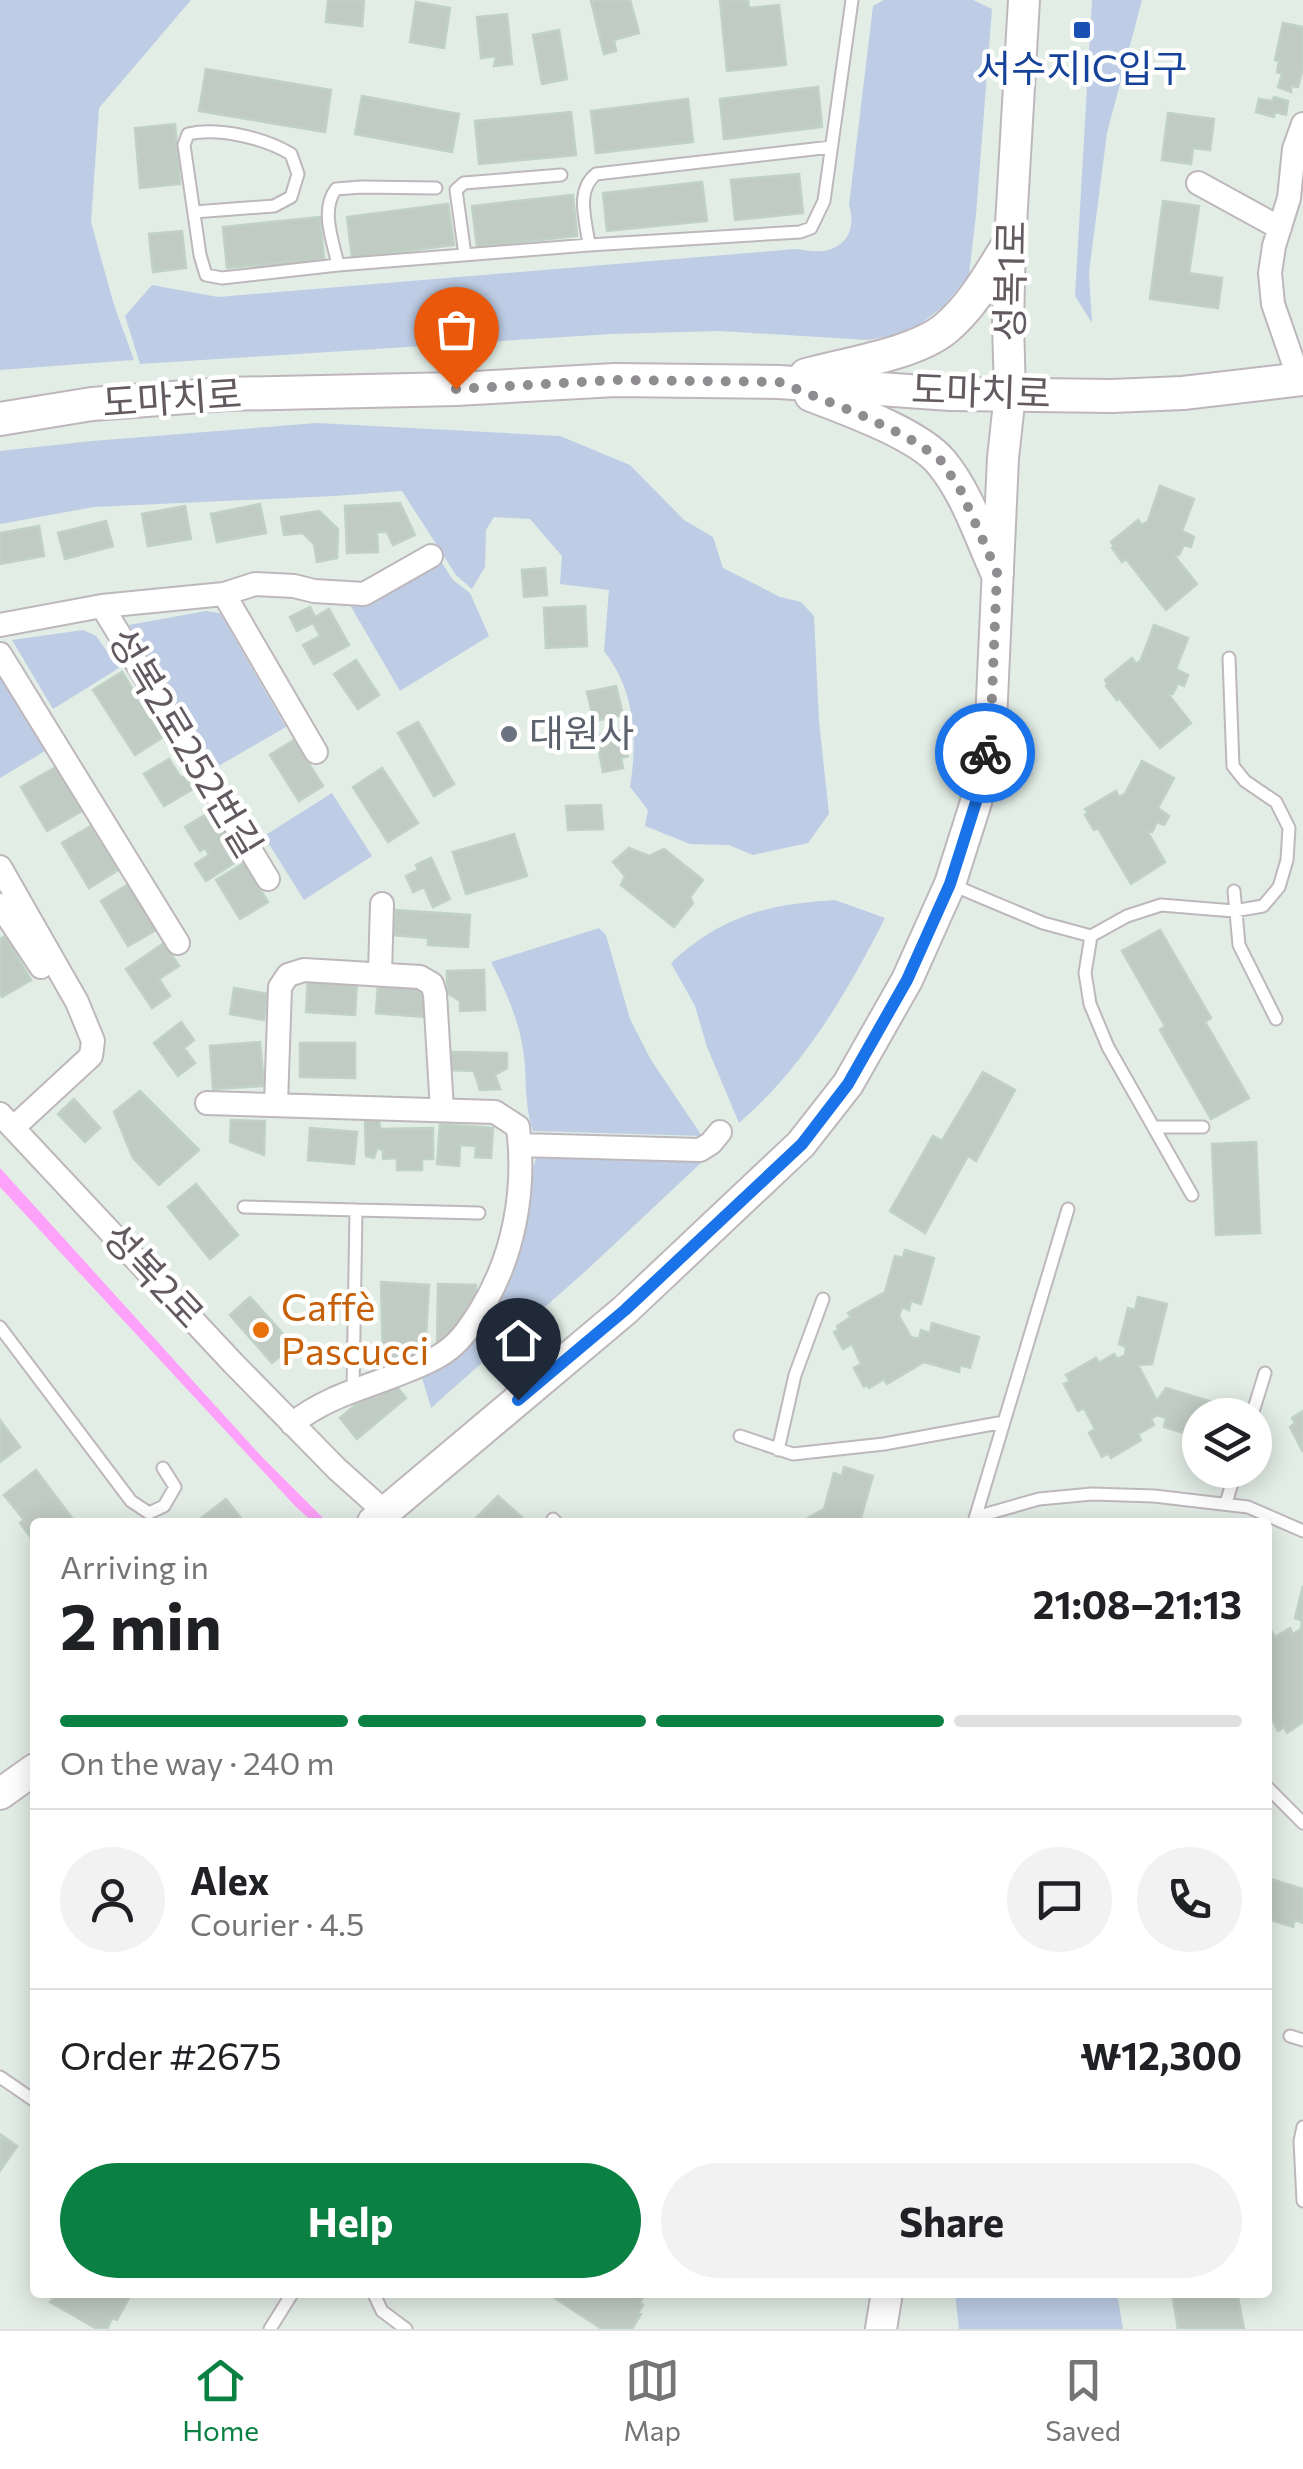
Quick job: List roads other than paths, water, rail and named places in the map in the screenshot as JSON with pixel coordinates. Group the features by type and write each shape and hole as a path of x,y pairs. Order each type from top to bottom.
{"main road":[{"path":"779,382 914,346 943,331 962,313 1010,242"},
{"name":"도마치로","path":"0,419 92,404 227,394 456,389 615,380 779,382 951,394 1112,396 1182,393 1301,379"},
{"path":"779,382 875,421 939,458 960,489 997,572"}],"street":[{"name":"성복1로","path":"387,1518 625,1310 802,1144 848,1084 907,980 950,884 976,802 991,721 1003,458 1010,394 1010,242 1024,0"},
{"path":"1301,379 1274,304 1270,273 1280,228 1296,194 1294,149 1303,124"},
{"path":"1198,183 1280,228"},
{"name":"성복2로252번길","path":"0,626 102,606 224,594 255,584 364,594 431,556"},
{"path":"224,594 316,752"},
{"name":"성복2로252번길","path":"102,606 268,879"},
{"path":"0,654 178,944"},
{"path":"0,866 77,1002"},
{"path":"380,974 382,904"},
{"name":"성복2로","path":"0,906 54,993 77,1002 93,1040 91,1056 4,1125 385,1518"},
{"path":"276,1104 280,988 288,975 304,970 420,977 432,984 436,994 442,1110"},
{"path":"207,1103 495,1112 518,1127 521,1186 510,1245 492,1292 463,1338 440,1356 312,1408 292,1424"},
{"path":"520,1145 700,1150 720,1132"},
{"path":"0,1794 30,1773"},
{"path":"882,2329 886,2298"}],"lane":[{"path":"194,212 274,206 291,197 298,174 291,154 262,141 205,130 188,134 184,145 200,254 206,276 222,278 338,265 800,232 811,228 824,201 852,0"},
{"path":"590,245 582,192 596,174 830,147"},
{"path":"464,255 456,190 464,183 561,175"},
{"path":"338,265 327,200 336,189 436,188"},
{"path":"950,884 1043,923 1091,936 1127,916 1161,905 1234,911 1262,906 1279,887 1287,860 1289,828 1276,802 1246,781 1233,766 1230,658"},
{"path":"1234,891 1240,945 1276,1019"},
{"path":"1091,936 1085,973 1090,1004 1108,1047 1192,1195"},
{"path":"1154,1128 1203,1127"},
{"path":"244,1207 479,1214"},
{"path":"976,1518 1068,1209"},
{"path":"353,1390 356,1210"},
{"path":"778,1450 795,1374 824,1300"},
{"path":"0,1328 132,1501 149,1512 164,1506 174,1487 164,1468"},
{"path":"1257,1398 1265,1373"},
{"path":"740,1436 792,1454 884,1444 1004,1422"},
{"path":"1226,1503 1231,1488"},
{"path":"981,1518 1039,1499 1092,1494 1154,1496 1248,1507 1303,1531"},
{"path":"1272,1792 1303,1822"},
{"path":"0,2076 30,2097"},
{"path":"1303,2127 1303,2201"},
{"path":"270,2329 289,2298"},
{"path":"376,2298 382,2311 406,2329"}],"place":[{"name":"서수지IC입구","path":"1082,30"},
{"name":"대원사","path":"509,734"},
{"name":"Caffè Pascucci","path":"261,1330"}]}
